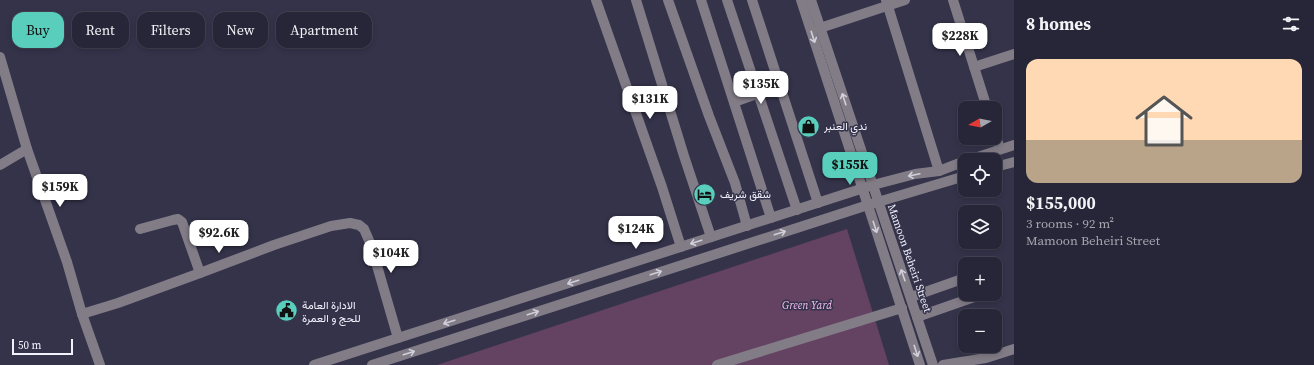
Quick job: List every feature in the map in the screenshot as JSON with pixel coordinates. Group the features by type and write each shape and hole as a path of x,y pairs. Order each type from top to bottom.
{"street":[{"path":"596,0 662,187 681,247"},
{"path":"636,0 684,156 711,237"},
{"path":"668,0 734,183 747,226"},
{"path":"701,0 771,218"},
{"path":"728,0 797,210"},
{"path":"752,0 818,203"},
{"name":"Mamoon Beheiri Street","path":"801,0 920,365"},
{"name":"Mamoon Beheiri Street","path":"811,0 933,365"},
{"path":"820,28 886,3 905,0"},
{"path":"953,0 985,101"},
{"path":"886,3 939,171"},
{"path":"974,67 1014,54"},
{"path":"0,57 26,149 67,262 82,314 100,365"},
{"path":"734,102 780,86"},
{"path":"999,145 1000,149"},
{"path":"989,153 1014,145"},
{"path":"0,165 26,149"},
{"path":"1002,165 1014,162"},
{"path":"314,365 873,185 915,174 939,171 958,164"},
{"path":"372,365 868,205 958,178"},
{"path":"140,230 178,219 182,222 200,273"},
{"path":"82,314 200,273 274,244 331,226 350,223 359,225 364,229 371,245 398,338"},
{"path":"910,297 958,280"},
{"path":"917,317 963,301"},
{"path":"718,365 902,308"},
{"path":"943,365 986,358 1014,349"}],"green space":[{"name":"Green Yard","path":"847,229 889,365 437,365"}],"place":[{"name":"ندي العنبر","path":"809,126"},
{"name":"شقق شريف","path":"704,194"},
{"name":"الادارة العامة للحج و العمرة","path":"286,311"}]}
